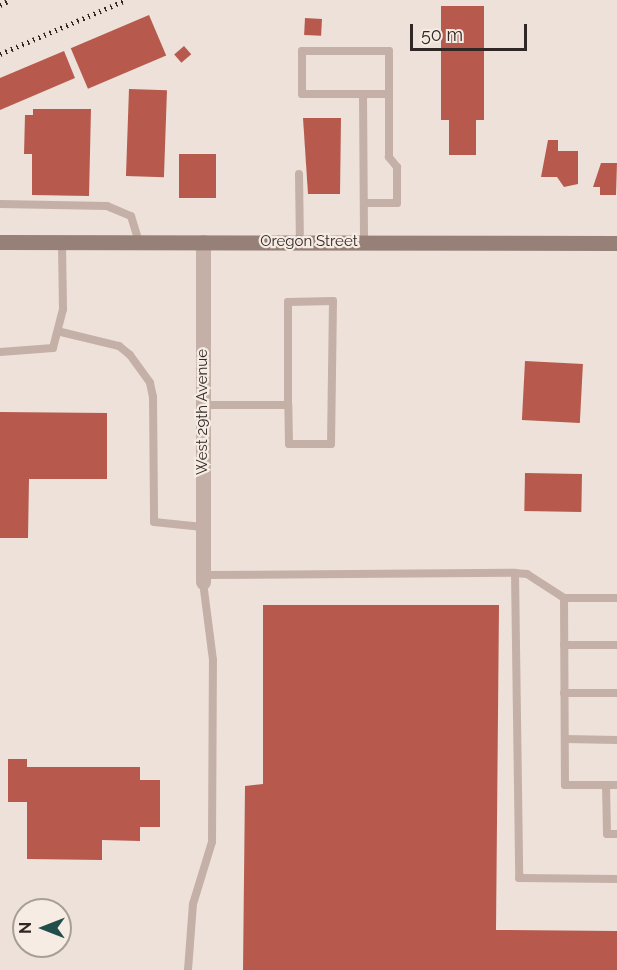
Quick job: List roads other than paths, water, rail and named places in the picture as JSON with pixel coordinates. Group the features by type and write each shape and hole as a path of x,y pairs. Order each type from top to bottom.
{"street":[{"name":"Oregon Street","path":"0,242 617,243"},
{"name":"West 29th Avenue","path":"203,242 203,579"}],"lane":[{"path":"364,203 397,203 397,167 389,157 388,51 302,51 302,94 388,94"},
{"path":"363,94 364,242"},
{"path":"299,174 300,242"},
{"path":"0,204 107,206 131,216 139,242"},
{"path":"0,352 53,348 61,332 62,242"},
{"path":"333,301 331,444 289,444 288,405 288,302 333,301"},
{"path":"61,332 119,346 134,361 153,397 154,522 203,527"},
{"path":"203,405 288,405"},
{"path":"515,573 519,878 617,879"},
{"path":"188,970 193,904 212,842 213,660 203,579 515,573 527,574 564,598 617,598"},
{"path":"564,598 565,785 617,785"},
{"path":"564,645 617,645"},
{"path":"564,693 617,693"},
{"path":"565,739 617,740"},
{"path":"606,785 607,834 617,834"}],"railway":[{"path":"0,5 10,0"},
{"path":"0,54 126,0"}]}
